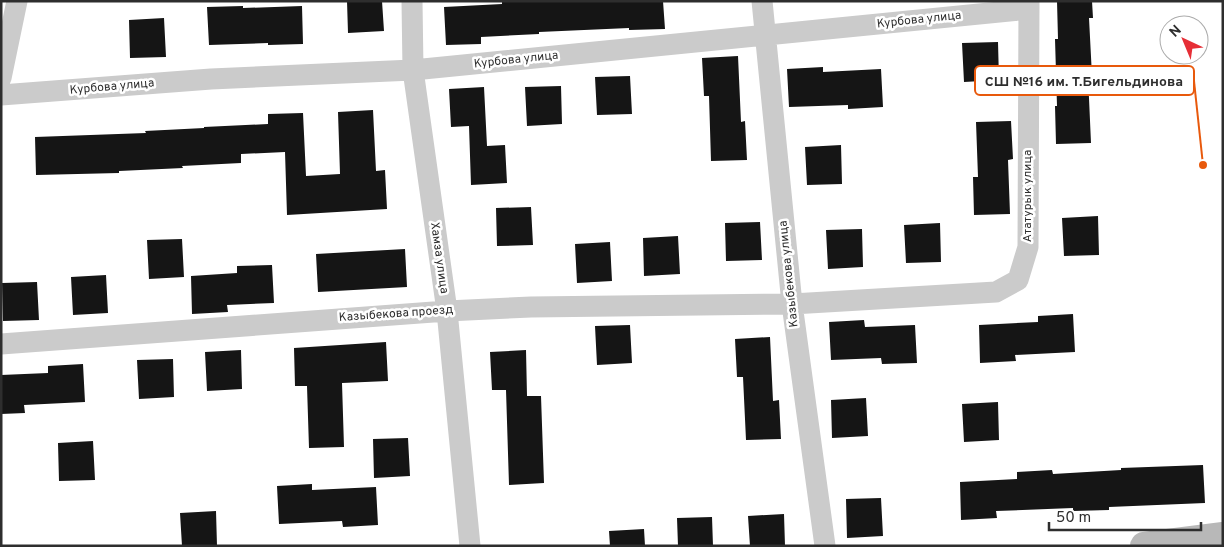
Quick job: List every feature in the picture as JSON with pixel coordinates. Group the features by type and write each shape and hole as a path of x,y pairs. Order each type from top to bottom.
{"street":[{"path":"1,78 17,1"},
{"name":"Хамза улица","path":"412,1 413,70 447,311 470,546"},
{"name":"Казыбекова улица","path":"762,1 792,304 825,546"},
{"name":"Курбова улица","path":"1,95 211,78 413,70 764,36 1029,5"},
{"name":"Ататурык улица","path":"792,304 996,292 1018,280 1028,246 1029,5"},
{"name":"Казыбекова проезд","path":"1,344 447,311 531,307 792,304"},
{"path":"1144,546 1223,536"}],"building":[{"path":"347,1 382,1 384,31 348,33"},
{"path":"502,1 663,1 665,29 629,30 629,28 539,32 539,34 481,37 481,44 446,45 444,7 502,4"},
{"path":"1057,1 1092,1 1093,18 1089,18 1092,76 1088,76 1091,143 1056,144 1055,39 1058,39"},
{"path":"243,6 243,8 302,6 303,44 209,45 207,7"},
{"path":"164,18 166,57 130,58 129,20"},
{"path":"998,42 999,80 964,82 962,43"},
{"path":"738,56 741,122 745,121 747,160 711,161 709,96 704,96 702,58"},
{"path":"823,67 823,72 881,69 883,107 848,109 848,105 789,107 787,69"},
{"path":"630,76 632,114 597,115 595,77"},
{"path":"561,86 562,124 527,126 525,87"},
{"path":"484,87 487,146 505,145 507,183 471,185 469,126 451,127 449,89"},
{"path":"373,110 376,171 385,170 387,209 287,215 285,152 241,154 241,163 119,171 119,173 36,175 35,137 146,133 145,131 268,124 268,114 303,113 306,176 340,174 338,112"},
{"path":"1011,121 1013,159 1008,160 1010,214 974,215 973,177 978,177 976,122"},
{"path":"841,145 842,184 807,185 805,147"},
{"path":"531,207 533,245 497,246 496,208"},
{"path":"1098,216 1099,255 1064,256 1062,218"},
{"path":"760,222 762,260 726,261 725,223"},
{"path":"940,223 941,262 906,263 904,225"},
{"path":"862,229 863,267 828,269 826,230"},
{"path":"678,236 680,274 644,276 643,238"},
{"path":"182,239 184,277 149,279 147,240"},
{"path":"610,242 612,281 577,283 575,244"},
{"path":"405,249 407,287 318,292 316,254"},
{"path":"272,265 274,303 227,305 228,312 192,314 191,276 237,273 237,266"},
{"path":"106,275 108,313 73,315 71,277"},
{"path":"37,282 39,320 3,321 2,283"},
{"path":"1073,314 1075,352 1015,355 1016,361 980,363 979,325 1038,322 1038,316"},
{"path":"864,320 865,327 915,325 917,363 882,364 881,358 831,360 829,322"},
{"path":"630,325 632,363 597,365 595,326"},
{"path":"770,337 773,401 779,400 781,439 746,440 743,377 737,377 735,339"},
{"path":"386,342 388,381 342,383 344,447 309,448 307,386 295,386 294,348"},
{"path":"241,350 242,389 207,391 205,352"},
{"path":"526,350 527,396 541,396 544,483 509,485 506,390 492,390 490,352"},
{"path":"173,359 174,397 139,399 137,360"},
{"path":"83,364 85,402 24,405 25,413 1,414 1,375 48,373 48,366"},
{"path":"866,398 868,436 832,438 831,400"},
{"path":"998,402 999,440 964,442 962,404"},
{"path":"408,438 410,476 374,478 373,439"},
{"path":"93,441 95,480 59,481 58,443"},
{"path":"1203,465 1205,503 1109,507 1109,510 1073,511 1073,508 996,511 997,518 961,520 960,482 1017,479 1017,472 1052,470 1053,474 1121,470 1121,468"},
{"path":"312,484 312,490 376,487 378,525 343,527 342,521 279,524 277,486"},
{"path":"881,498 883,536 847,538 846,499"},
{"path":"216,511 217,546 182,546 180,513"},
{"path":"784,514 785,546 750,546 748,516"},
{"path":"712,517 713,546 678,546 677,518"},
{"path":"644,529 645,546 610,546 609,531"}],"place":[{"name":"СШ №16 им. Т.Бигельдинова","path":"1203,165"}]}
